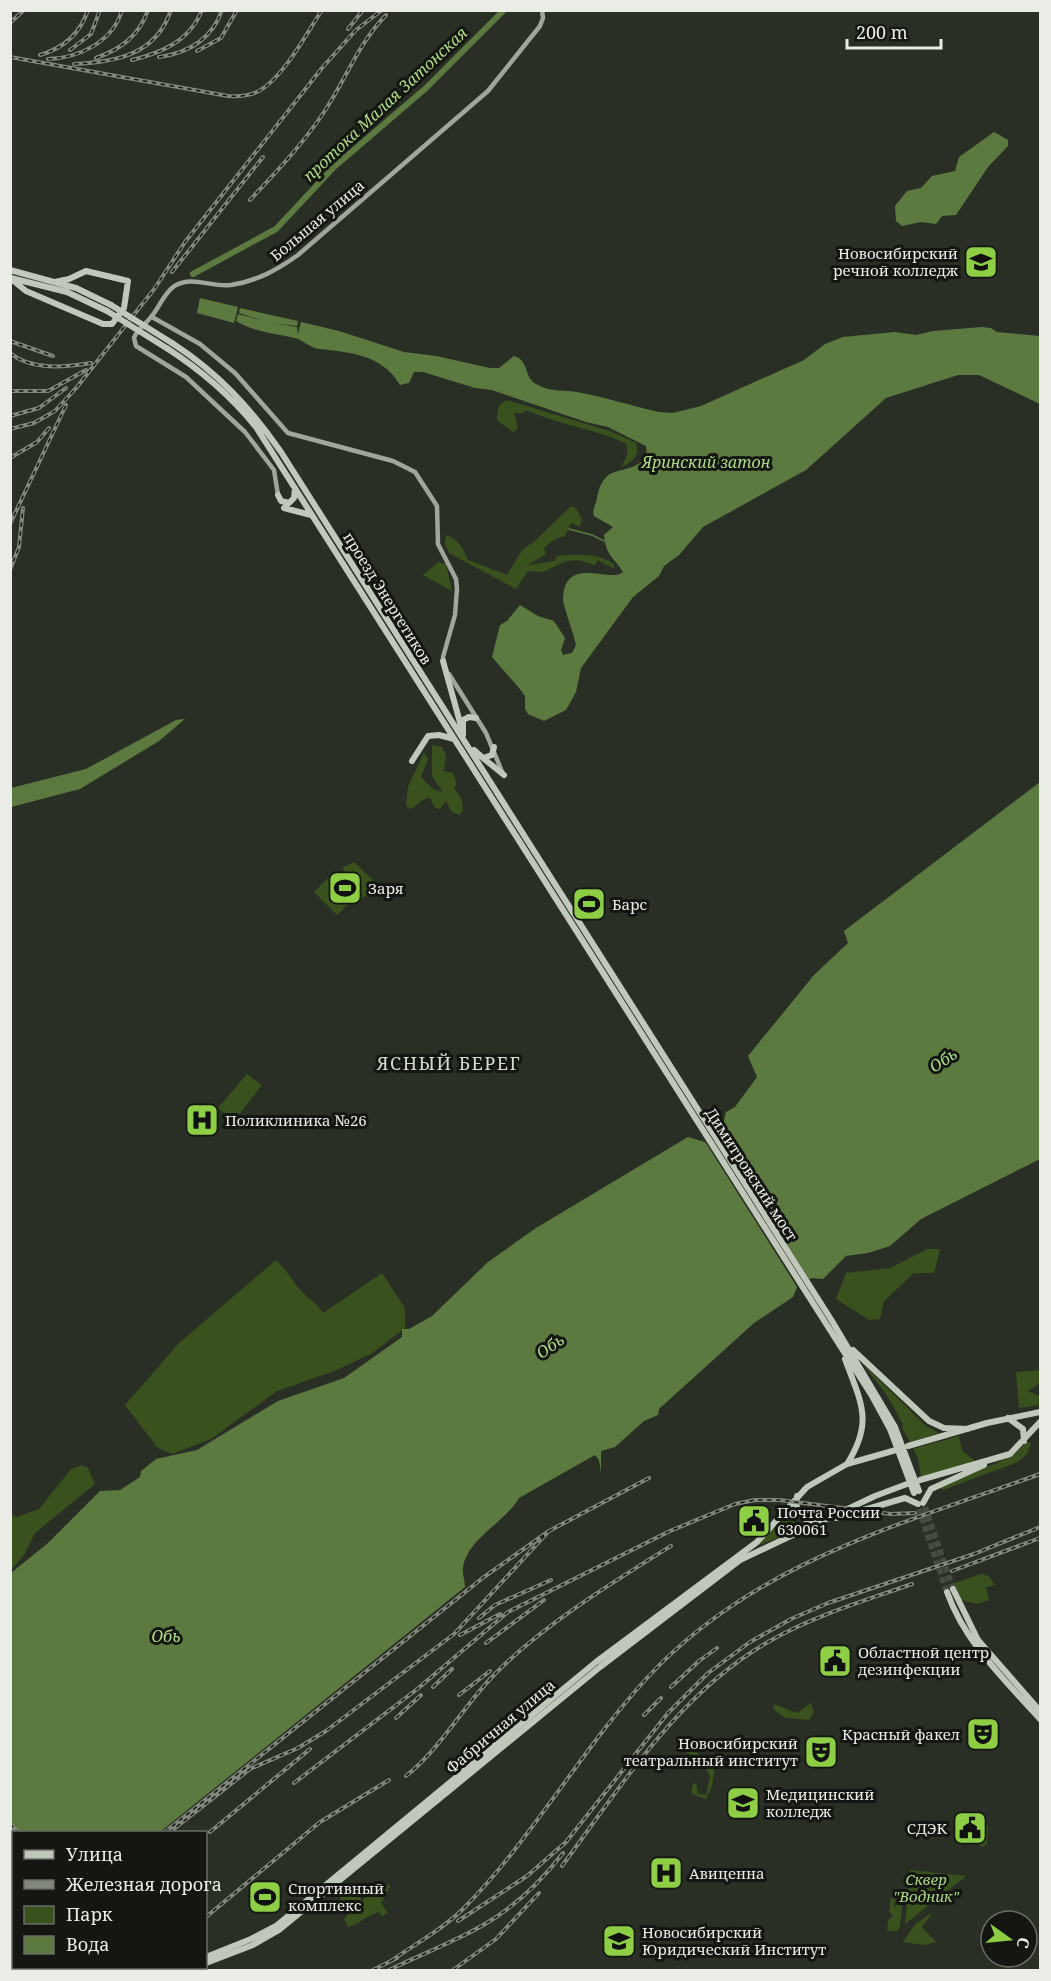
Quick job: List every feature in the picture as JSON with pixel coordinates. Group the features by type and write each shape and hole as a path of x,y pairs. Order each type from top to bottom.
{"main road":[{"name":"Большая улица","path":"278,495 273,470 241,427 186,377 134,342 135,333 152,317 168,292 181,283 229,286 255,280 276,271 298,255 488,91 540,26 543,18 542,10"},
{"name":"проезд Энергетиков","path":"10,270 76,288 172,342 204,363 240,398 261,423 466,743 650,1042"},
{"path":"10,278 20,288 109,326 116,321 124,308 128,281 86,272 55,282"},
{"path":"76,275 76,288"},
{"name":"проезд Энергетиков","path":"10,278 81,297 109,308 200,370 236,402 256,427 313,515 454,739 650,1042"},
{"path":"20,288 20,283 27,281"},
{"path":"152,317 200,344 236,373 288,433 393,461 406,466 423,481 437,506 438,544 456,579 454,615 443,661 461,727 466,743 504,775"},
{"path":"287,506 294,498 295,488"},
{"path":"278,495 287,506 313,515"},
{"path":"443,661 494,747 504,775"},
{"path":"461,727 463,720 469,717 476,718"},
{"path":"412,761 428,736 439,735 454,739"},
{"path":"483,758 492,755 494,747"},
{"name":"Димитровский мост","path":"650,1042 843,1345"},
{"path":"843,1345 892,1428 921,1506"},
{"path":"843,1345 929,1422 944,1428 967,1429"},
{"path":"843,1345 864,1422 861,1440 847,1464"},
{"path":"909,1446 1008,1418 1041,1412"},
{"path":"1008,1418 1023,1429 1024,1442"},
{"path":"920,1480 1010,1454 1041,1422"},
{"name":"Фабричная улица","path":"207,1958 276,1926 596,1662 757,1542 798,1495 816,1481 847,1464 896,1450"},
{"path":"921,1506 931,1489 991,1460"},
{"path":"817,1524 875,1496 907,1484"},
{"path":"798,1495 796,1506 800,1516 804,1520 817,1524 899,1499 911,1499 921,1506"},
{"name":"Фабричная улица","path":"207,1963 253,1945 279,1930 600,1667 740,1560 817,1524"},
{"path":"950,1591 963,1628 1041,1719"},
{"path":"1024,1697 1041,1711"}],"green space":[{"path":"506,400 610,431 636,443 636,455 621,467 627,453 625,443 525,410 524,413 514,413 518,428 513,432 497,420 498,407"},
{"path":"571,506 576,508 582,519 580,527 571,523 565,536 555,539 544,548 546,554 528,565 554,561 557,556 579,555 608,560 614,564 614,569 598,560 595,565 578,560 566,561 543,572 528,571 516,589 449,553 445,544 446,535 457,542 468,560 507,575 522,550 535,541"},
{"path":"438,562 446,564 452,591 423,575"},
{"path":"432,745 442,747 446,756 444,771 453,773 457,784 454,788 462,800 463,811 459,815 451,811 446,801 440,809 435,808 430,798 426,798 411,809 406,806 408,787 424,752 428,759 421,777 433,789 443,792 432,776"},
{"name":"Заря","path":"354,862 375,882 370,894 357,900 355,898 337,915 314,892 329,877 336,883 337,878 345,872 342,868"},
{"path":"247,1074 262,1085 234,1121 218,1108"},
{"path":"927,1249 940,1249 934,1273 914,1273 884,1301 880,1319 869,1320 836,1299 846,1273 890,1268"},
{"path":"276,1260 301,1291 323,1313 382,1273 405,1308 405,1328 371,1354 332,1372 277,1391 211,1439 172,1454 158,1448 125,1405 179,1343"},
{"path":"862,1363 926,1426 939,1433 910,1442 886,1394"},
{"path":"1040,1370 1040,1383 1028,1391 1040,1396 1040,1405 1019,1408 1016,1372"},
{"path":"959,1436 962,1451 975,1461 921,1478 918,1458 913,1449"},
{"path":"1027,1442 1031,1443 1027,1454 1018,1462 943,1490 940,1488 1012,1456"},
{"path":"82,1465 88,1468 95,1484 35,1533 24,1555 11,1570 11,1514 16,1517 39,1509 71,1469"},
{"path":"787,1513 801,1529 756,1546"},
{"path":"981,1574 989,1576 995,1585 986,1587 989,1600 977,1604 961,1600 954,1583"},
{"path":"811,1703 814,1712 809,1720 785,1718 773,1709 774,1704 797,1713"},
{"path":"693,1751 699,1754 701,1760 715,1765 712,1786 706,1799 692,1794 692,1786 696,1783 698,1794 706,1795 710,1776 704,1765 699,1769 697,1757 685,1752"},
{"path":"974,1814 979,1814 988,1826 987,1844 983,1847 976,1843"},
{"name":"Сквер \"Водник\"","path":"910,1870 966,1876 905,1924"},
{"path":"388,1884 390,1887 381,1903 388,1913 382,1916 379,1912 375,1913 348,1927 344,1919 349,1913 337,1893 343,1890 347,1893 357,1885 362,1891 360,1898 362,1901 377,1889"},
{"path":"891,1897 896,1898 894,1906 896,1907 898,1897 903,1897 900,1927 897,1931 887,1931 888,1921 893,1915 889,1912"},
{"path":"933,1912 922,1927 936,1942 925,1945 903,1942 915,1924"}],"water":[{"path":"994,132 1008,140 1008,146 988,167 956,215 942,216 936,224 921,222 902,226 896,221 895,206 907,191 921,188 932,176 955,171 959,157"},
{"path":"200,298 238,307 234,323 197,313"},
{"name":"Яринский затон","path":"240,308 298,321 297,326 273,323 297,327 298,334 301,322 339,331 404,352 436,356 490,368 499,368 514,356 522,361 532,381 542,387 582,393 659,412 673,413 701,406 804,360 825,344 843,337 895,332 916,335 933,331 991,328 997,332 1040,336 1040,404 979,375 958,375 886,398 806,470 703,527 679,555 664,566 659,576 633,597 581,668 576,692 566,710 544,721 528,714 525,709 525,696 492,657 500,625 507,621 520,605 538,616 554,621 565,638 561,650 563,655 572,653 576,645 563,603 566,585 571,577 589,573 617,575 623,572 608,552 605,542 604,535 613,527 594,516 601,486 611,473 640,463 647,456 646,446 608,427 586,422 492,390 475,388 423,372 414,372 409,383 400,385 385,367 365,357 316,348 298,339 244,325 236,321 238,314 264,321 239,313"},
{"path":"185,719 159,741 80,789 11,807 11,788 86,769 176,720"},
{"name":"Обь","path":"1040,782 1040,1159 921,1219 890,1246 868,1253 846,1256 823,1279 812,1278 798,1285 793,1297 754,1323 659,1409 658,1415 644,1421 615,1447 601,1451 601,1473 599,1460 595,1455 519,1498 513,1507 471,1548 463,1568 465,1587 161,1831 12,1831 11,1943 11,1573 48,1543 100,1491 120,1490 140,1477 141,1471 156,1459 197,1450 278,1401 344,1378 402,1337 402,1329 409,1329 432,1316 488,1262 536,1228 688,1137 708,1143 722,1129 726,1112 735,1107 757,1077 748,1056 814,975 848,943 844,931"}],"pier":[{"path":"715,1131 811,1282 799,1290 704,1140"}],"waterway":[{"name":"протока Малая Затонская","path":"193,274 276,229 334,167 426,88 504,10"},
{"path":"569,529 604,541"}],"tunnel":[{"path":"925,1507 953,1589"},
{"path":"919,1509 947,1592"}],"railway":[{"path":"10,23 24,10"},
{"path":"40,55 70,39 85,19 88,10"},
{"path":"70,50 91,34 100,10"},
{"path":"48,59 71,55 93,46 111,31 122,10"},
{"path":"96,58 128,40 140,27 148,10"},
{"path":"74,64 105,61 133,53 155,37 171,10"},
{"path":"132,60 153,54 182,38 197,21 202,10"},
{"path":"159,57 180,52 198,43 212,29 222,10"},
{"path":"197,51 221,38 237,10"},
{"path":"10,57 228,96 244,96 259,91 277,76 286,66 322,10"},
{"path":"348,29 363,10"},
{"path":"10,429 34,423 55,411 77,387 155,288 185,242 322,68 356,30 382,10"},
{"path":"250,200 289,158 316,124 368,38 386,15"},
{"path":"172,272 263,157"},
{"path":"10,341 53,356"},
{"path":"10,353 28,363 39,365 71,366 91,363"},
{"path":"10,391 48,391 86,370"},
{"path":"10,416 39,408 66,388"},
{"path":"10,524 66,405"},
{"path":"10,458 37,442 49,428"},
{"path":"10,570 19,547 23,508"},
{"path":"391,1961 447,1923 489,1881 623,1706 647,1678 689,1638 733,1605 781,1576 830,1552 934,1511 1040,1474"},
{"path":"549,1531 649,1478"},
{"path":"294,1783 416,1690 508,1612 670,1531 735,1504 755,1500 779,1500 891,1514 915,1513"},
{"path":"458,1921 527,1876 566,1842 668,1713 708,1673 750,1642 791,1619 828,1603 974,1554 1040,1527"},
{"path":"166,1831 484,1577 549,1531 454,1634 326,1731 298,1748 250,1769 171,1831"},
{"path":"952,1571 1040,1538"},
{"path":"406,1776 430,1753 493,1676 532,1640 578,1606 671,1546"},
{"path":"479,1618 495,1605 551,1580"},
{"path":"562,1866 654,1743 707,1687 736,1663 768,1642 803,1624 912,1584"},
{"path":"486,1643 544,1600"},
{"path":"460,1635 500,1614"},
{"path":"671,1687 717,1648"},
{"path":"433,1687 452,1669"},
{"path":"459,1695 490,1671"},
{"path":"396,1718 421,1695"},
{"path":"644,1715 661,1698"},
{"path":"210,1832 310,1749"},
{"path":"207,1916 320,1822 389,1780"},
{"path":"10,1824 17,1831"},
{"path":"389,1970 463,1936 504,1912 543,1877 563,1853"},
{"path":"453,1970 496,1939 539,1893"},
{"path":"373,1970 397,1958"},
{"path":"158,1969 162,1970"}],"place":[{"name":"Новосибирский речной колледж","path":"981,262"},
{"name":"Заря","path":"345,888"},
{"name":"Барс","path":"589,904"},
{"name":"Поликлиника №26","path":"202,1120"},
{"name":"Почта России 630061","path":"754,1521"},
{"name":"Областной центр дезинфекции","path":"835,1661"},
{"name":"Красный факел","path":"983,1734"},
{"name":"Новосибирский театральный институт","path":"821,1752"},
{"name":"Медицинский колледж","path":"743,1803"},
{"name":"СДЭК","path":"970,1828"},
{"name":"Авиценна","path":"666,1873"},
{"name":"Спортивный комплекс","path":"265,1897"},
{"name":"Новосибирский Юридический Институт","path":"619,1941"}],"district":[{"name":"ЯСНЫЙ БЕРЕГ","path":"449,1063"}]}
